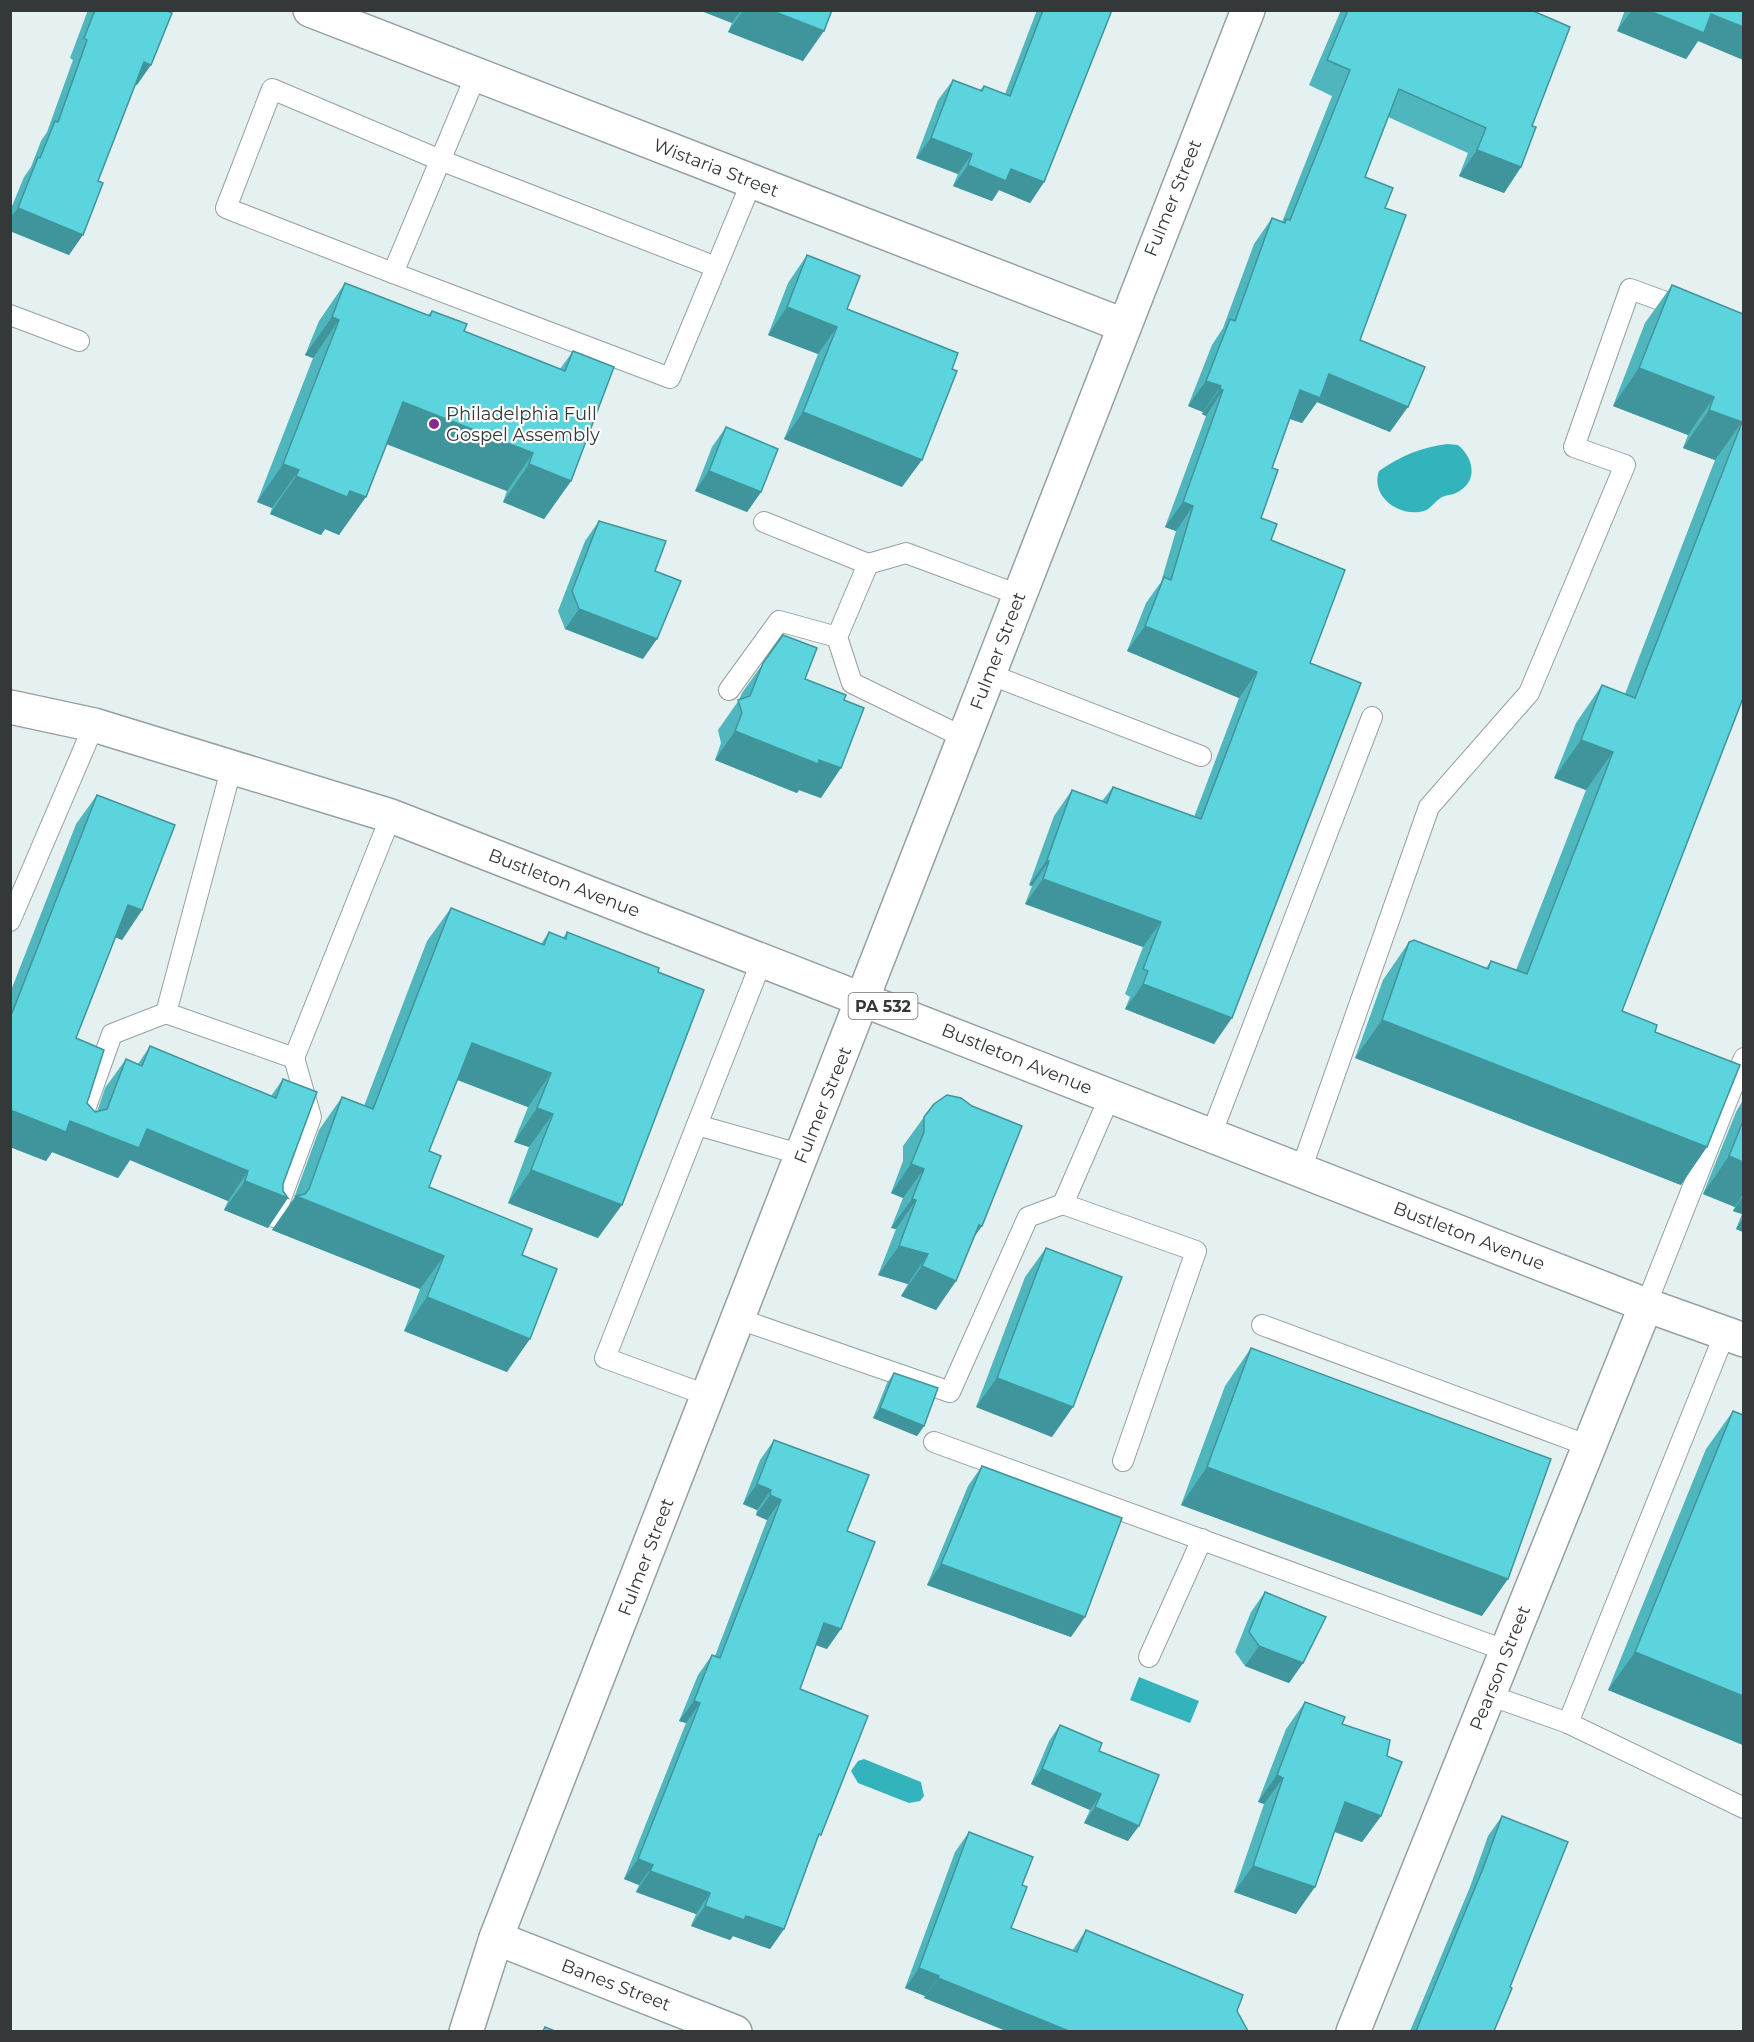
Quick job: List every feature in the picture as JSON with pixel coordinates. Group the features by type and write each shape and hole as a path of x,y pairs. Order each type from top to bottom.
{"street":[{"name":"Wistaria Street","path":"310,10 1123,325"},
{"name":"Fulmer Street","path":"466,2031 496,1938 864,999 1123,325 1248,10"},
{"name":"Bustleton Avenue","path":"10,707 94,725 391,816 1646,1305 1734,1336"},
{"name":"Pearson Street","path":"1353,2031 1646,1305"},
{"name":"Banes Street","path":"496,1938 735,2031"}],"lane":[{"path":"393,273 476,75"},
{"path":"716,267 440,160 273,88 226,208 670,378 752,181"},
{"path":"1301,1170 1429,807 1529,693 1625,465 1574,447 1630,289 1702,316"},
{"path":"10,315 80,341"},
{"path":"764,522 868,564 906,553 1019,595"},
{"path":"868,564 837,637 852,683 965,738"},
{"path":"729,690 779,621 837,637"},
{"path":"989,674 1202,756"},
{"path":"1211,1135 1372,717"},
{"path":"10,921 94,725"},
{"path":"166,1013 232,766"},
{"path":"274,1218 311,1117 294,1058 391,816"},
{"path":"709,1396 605,1358 762,960"},
{"path":"78,1130 112,1034 166,1013 294,1058"},
{"path":"1646,1305 1743,1058"},
{"path":"1063,1204 1110,1096"},
{"path":"697,1125 803,1155"},
{"path":"739,1319 950,1392 1028,1217 1063,1204 1196,1251 1123,1461"},
{"path":"1262,1324 1589,1446"},
{"path":"1568,1723 1734,1336"},
{"path":"934,1442 1507,1651"},
{"path":"1149,1658 1202,1539"},
{"path":"1489,1695 1568,1723 1743,1808"}],"water":[{"path":"1447,444 1458,445 1471,464 1471,477 1463,489 1442,497 1424,511 1405,511 1389,503 1379,489 1377,480 1379,471 1412,453"},
{"path":"1139,1677 1199,1701 1190,1723 1130,1700"},
{"path":"864,1759 921,1782 924,1796 920,1801 909,1803 858,1783 851,1771 858,1761"}],"building":[{"path":"95,10 166,10 172,13 151,65 144,62 98,181 103,183 83,235 18,208 38,157 40,158 55,121 58,122 87,40 84,38"},
{"path":"770,10 832,10 824,31"},
{"path":"1043,10 1112,10 1044,182 1011,169 1006,181 968,165 972,154 931,138 953,80 982,91 984,86 1010,96"},
{"path":"1348,10 1531,10 1570,27 1532,126 1536,127 1521,167 1477,150 1486,128 1399,89 1365,177 1393,188 1385,208 1406,215 1360,340 1425,367 1408,407 1329,374 1320,398 1300,390 1272,468 1278,470 1261,518 1277,524 1271,540 1345,570 1310,663 1361,683 1232,1018 1143,984 1148,971 1143,969 1161,922 1043,879 1049,861 1047,860 1072,790 1107,803 1113,787 1201,819 1257,672 1145,626 1164,577 1171,580 1193,506 1183,502 1223,390 1220,389 1221,386 1206,381 1230,319 1235,321 1272,218 1285,223 1286,219 1290,220 1350,70 1327,60"},
{"path":"1647,10 1743,10 1743,27 1711,14 1704,33"},
{"path":"807,255 860,276 847,309 958,353 952,369 957,371 922,460 803,412 837,327 787,307"},
{"name":"Philadelphia Full Gospel Assembly","path":"345,283 430,316 432,311 467,324 464,331 565,371 573,351 614,367 571,481 529,464 533,453 403,402 366,497 350,491 347,497 296,476 299,470 283,464 339,320 332,317"},
{"path":"1672,285 1743,314 1743,698 1622,1011 1657,1025 1655,1032 1740,1065 1707,1147 1382,1020 1409,942 1414,940 1488,969 1491,961 1527,974 1613,752 1581,740 1602,685 1635,698 1742,422 1709,410 1714,397 1639,368"},
{"path":"726,427 778,449 761,492 709,471"},
{"path":"599,521 666,541 655,571 681,581 657,639 579,609 572,591"},
{"path":"783,635 817,648 805,679 846,695 844,700 864,708 841,768 819,760 818,764 735,731 742,713 738,700 750,696 763,663"},
{"path":"97,795 175,825 142,910 128,905 76,1038 104,1050 87,1103 95,1112 107,1109 126,1059 142,1066 150,1046 276,1098 283,1079 317,1092 283,1184 283,1191 288,1198 245,1181 248,1171 147,1129 139,1148 70,1121 66,1132 10,1110 10,1012 12,1013"},
{"path":"451,908 544,945 549,932 566,939 567,932 659,968 658,972 704,990 622,1205 531,1170 553,1114 537,1108 551,1073 472,1043 429,1151 441,1156 429,1187 532,1229 522,1255 557,1269 530,1339 427,1297 444,1256 296,1196 305,1194 309,1189 342,1097 373,1109"},
{"path":"947,1095 961,1098 972,1106 1022,1126 982,1226 979,1225 956,1281 922,1266 928,1254 899,1246 916,1200 912,1199 924,1169 911,1164 924,1132 924,1117 934,1104"},
{"path":"1743,1121 1743,1162 1729,1156"},
{"path":"1046,1248 1122,1277 1073,1407 997,1378"},
{"path":"1251,1348 1551,1459 1508,1579 1207,1467"},
{"path":"894,1373 938,1388 924,1426 880,1408"},
{"path":"1733,1411 1743,1415 1743,1696 1635,1652"},
{"path":"774,1440 869,1475 847,1531 875,1542 841,1629 824,1623 800,1689 868,1716 821,1835 819,1834 784,1929 746,1916 744,1920 705,1906 710,1893 650,1871 653,1865 638,1859 700,1703 694,1701 712,1655 720,1658 781,1500 770,1495 771,1490 757,1484"},
{"path":"982,1466 1122,1518 1085,1617 941,1564"},
{"path":"1265,1592 1326,1617 1303,1663 1259,1646 1249,1632"},
{"path":"1305,1702 1345,1717 1342,1724 1390,1740 1387,1756 1402,1762 1381,1816 1345,1802 1315,1887 1253,1866 1283,1778 1277,1775"},
{"path":"1060,1725 1102,1743 1099,1751 1159,1775 1139,1826 1095,1807 1101,1794 1042,1769"},
{"path":"1502,1816 1568,1842 1510,1987 1512,1988 1494,2031 1416,2031 1484,1866"},
{"path":"969,1832 1033,1857 1022,1885 1027,1887 1011,1928 1077,1952 1086,1930 1243,1995 1237,2011 1248,2031 1069,2031 938,1978 939,1976 919,1968"},
{"path":"545,2027 555,2031 543,2031"}],"place":[{"name":"Philadelphia Full Gospel Assembly","path":"434,424"}]}
